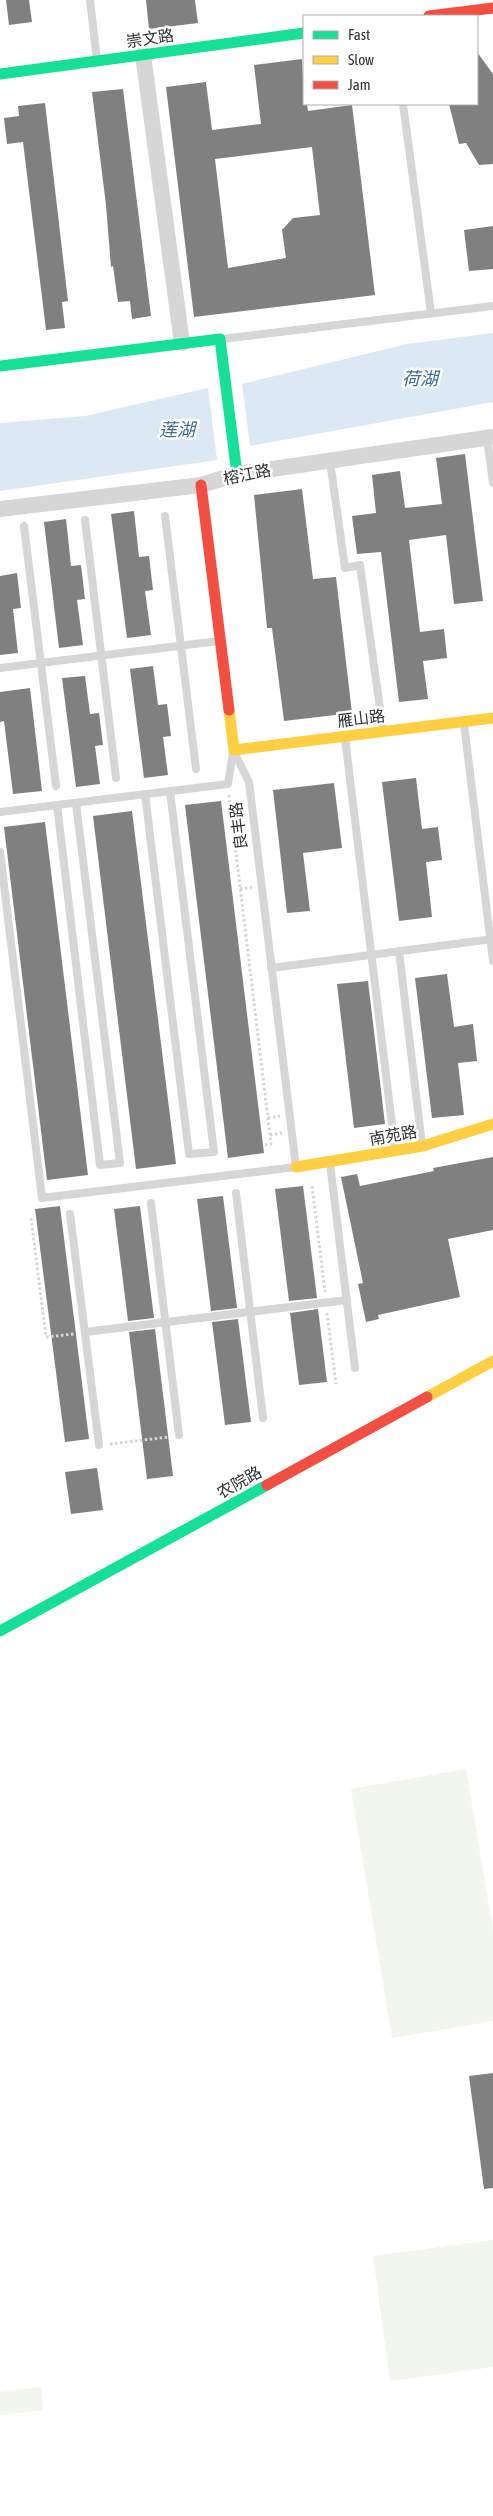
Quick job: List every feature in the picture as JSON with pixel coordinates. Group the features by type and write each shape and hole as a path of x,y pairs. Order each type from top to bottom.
{"street":[{"path":"437,15 493,8"},
{"name":"崇文路","path":"0,74 303,33"},
{"path":"143,55 182,344"},
{"path":"0,366 220,339 237,474"},
{"name":"榕江路","path":"0,509 201,484 237,474 490,438"},
{"name":"良丰路","path":"201,484 234,750"},
{"name":"雁山路","path":"234,750 493,718"},
{"name":"南苑路","path":"296,1167 423,1146 493,1124"},
{"name":"农院路","path":"0,1631 493,1361"}],"lane":[{"path":"90,0 98,61"},
{"path":"404,105 431,313"},
{"path":"220,339 493,306"},
{"path":"490,438 493,483"},
{"path":"330,461 344,568 360,565 383,732"},
{"path":"165,516 196,769"},
{"path":"85,520 116,778"},
{"path":"24,526 39,663 56,786"},
{"path":"0,668 220,641"},
{"path":"464,722 492,940 493,961"},
{"path":"345,736 395,1151"},
{"path":"0,812 228,784 234,750"},
{"name":"良丰路","path":"234,750 249,782 296,1167"},
{"path":"145,794 189,1154 214,1152 170,791"},
{"path":"57,805 100,1165 110,1164 120,1162 76,803"},
{"path":"0,852 42,1198 296,1167"},
{"path":"271,968 492,940"},
{"path":"399,951 423,1146"},
{"path":"330,1162 355,1368"},
{"path":"236,1193 263,1418"},
{"path":"151,1203 179,1435"},
{"path":"70,1214 98,1445"},
{"path":"85,1332 347,1300"}],"path":[{"path":"228,784 271,1144 263,1145"},
{"path":"312,1186 336,1384"},
{"path":"31,1218 46,1337 85,1332"},
{"path":"98,1445 179,1435"}],"shaded area":[{"path":"466,1769 493,1931 493,2021 392,2038 351,1789"},
{"path":"493,2240 493,2367 390,2381 373,2256"},
{"path":"41,2387 43,2410 0,2415 0,2392"}],"water":[{"name":"荷湖","path":"493,333 493,402 250,446 242,384 407,344"},
{"name":"莲湖","path":"208,388 217,460 0,491 0,423 85,416"}],"building":[{"path":"6,0 29,0 32,22 9,25"},
{"path":"146,0 195,0 198,23 149,29"},
{"path":"478,53 493,74 493,164 479,165 466,143 459,144 449,105 478,105"},
{"path":"302,59 303,105 307,105 308,111 352,105 375,295 194,317 166,87 206,82 212,130 261,124 254,65","holes":["312,147 320,215 293,218 282,230 286,258 228,268 215,159"]},
{"path":"123,89 151,316 132,319 130,301 118,302 113,266 111,267 106,205 92,92"},
{"path":"45,103 68,301 62,302 65,328 46,330 23,142 7,144 4,118 19,116 18,106"},
{"path":"493,226 493,269 469,271 464,230"},
{"path":"465,454 483,601 454,604 446,535 409,540 420,632 444,629 447,658 423,661 428,699 399,702 381,552 357,554 352,516 376,513 372,475 400,471 405,508 442,504 436,458"},
{"path":"302,489 313,579 336,577 352,713 284,721 272,628 267,628 254,495"},
{"path":"134,511 139,557 149,556 153,590 145,591 151,635 127,638 111,514"},
{"path":"66,519 71,566 81,565 85,599 77,600 83,645 59,648 44,522"},
{"path":"17,573 21,608 13,609 18,653 0,655 0,576"},
{"path":"153,666 158,705 167,704 171,736 163,737 168,775 144,778 130,669"},
{"path":"85,676 90,714 99,713 103,745 95,746 100,784 76,787 62,678"},
{"path":"30,688 42,791 13,794 4,721 0,722 0,692"},
{"path":"416,778 422,829 438,827 442,860 426,862 432,917 399,921 382,782"},
{"path":"334,783 342,848 303,853 310,911 287,913 273,790"},
{"path":"221,801 264,1153 228,1158 185,805"},
{"path":"132,811 176,1164 136,1169 93,816"},
{"path":"45,822 88,1175 47,1180 4,827"},
{"path":"447,974 454,1027 473,1024 477,1061 458,1063 464,1115 432,1118 415,978"},
{"path":"368,981 385,1124 354,1128 337,984"},
{"path":"493,1157 493,1230 448,1239 460,1297 378,1315 379,1319 366,1322 358,1284 363,1283 341,1177 357,1174 360,1186 434,1171 433,1168"},
{"path":"303,1186 317,1298 289,1301 275,1189"},
{"path":"223,1196 237,1308 211,1311 197,1199"},
{"path":"60,1206 89,1439 65,1442 35,1209"},
{"path":"140,1206 154,1318 128,1321 114,1209"},
{"path":"318,1309 327,1382 299,1385 290,1313"},
{"path":"238,1319 251,1422 225,1425 212,1322"},
{"path":"155,1329 173,1476 147,1479 129,1332"},
{"path":"97,1468 103,1510 71,1514 65,1472"},
{"path":"493,2073 493,2188 484,2189 469,2076"}],"traffic: fast":[{"path":"0,74 303,33"},
{"path":"0,366 220,339 237,474"},
{"path":"0,1631 267,1485"}],"traffic: slow":[{"path":"229,710 234,750 493,718"},
{"path":"296,1167 423,1146 493,1124"},
{"path":"427,1397 493,1361"}],"traffic: jam":[{"path":"437,15 493,8"},
{"path":"201,485 229,710"},
{"path":"267,1485 427,1397"}]}
